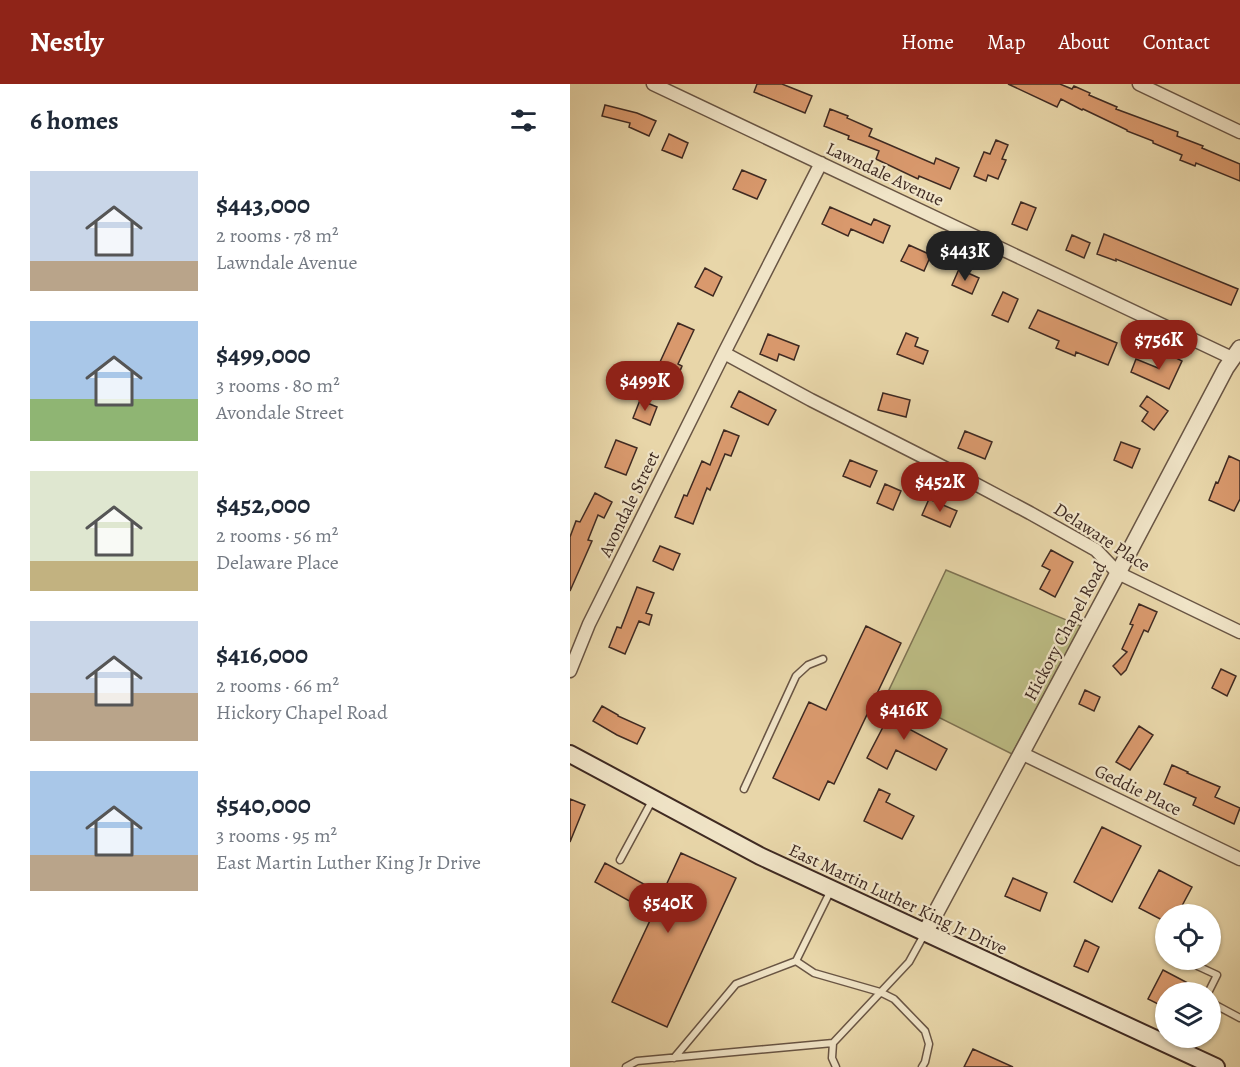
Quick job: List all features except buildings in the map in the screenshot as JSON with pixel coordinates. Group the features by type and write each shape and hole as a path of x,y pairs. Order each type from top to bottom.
{"main road":[{"name":"East Martin Luther King Jr Drive","path":"570,754 760,856 925,933 1155,1032"},
{"name":"East Martin Luther King Jr Drive","path":"1190,1048 1216,1067"}],"street":[{"name":"Lawndale Avenue","path":"653,84 1236,353"},
{"path":"1139,84 1240,132"},
{"name":"Avondale Street","path":"570,670 589,624 821,163"},
{"name":"Delaware Place","path":"724,353 947,469 1096,550 1118,573 1240,632"},
{"name":"Hickory Chapel Road","path":"925,933 1236,353"},
{"name":"Geddie Place","path":"1021,753 1240,859"}],"lane":[{"path":"744,789 796,676 808,665 823,659"},
{"path":"620,860 654,799"},
{"path":"674,1058 736,984 796,961 831,889"},
{"path":"836,1067 832,1058 833,1043 909,962 925,933"},
{"path":"796,961 814,973 880,992 894,999 925,1031 929,1044 922,1067"},
{"path":"1206,970 1217,975 1214,982"},
{"path":"1221,1007 1240,1016"},
{"path":"626,1067 637,1061 833,1043"}],"green space":[{"path":"946,570 1081,626 1012,754 888,692"}]}
